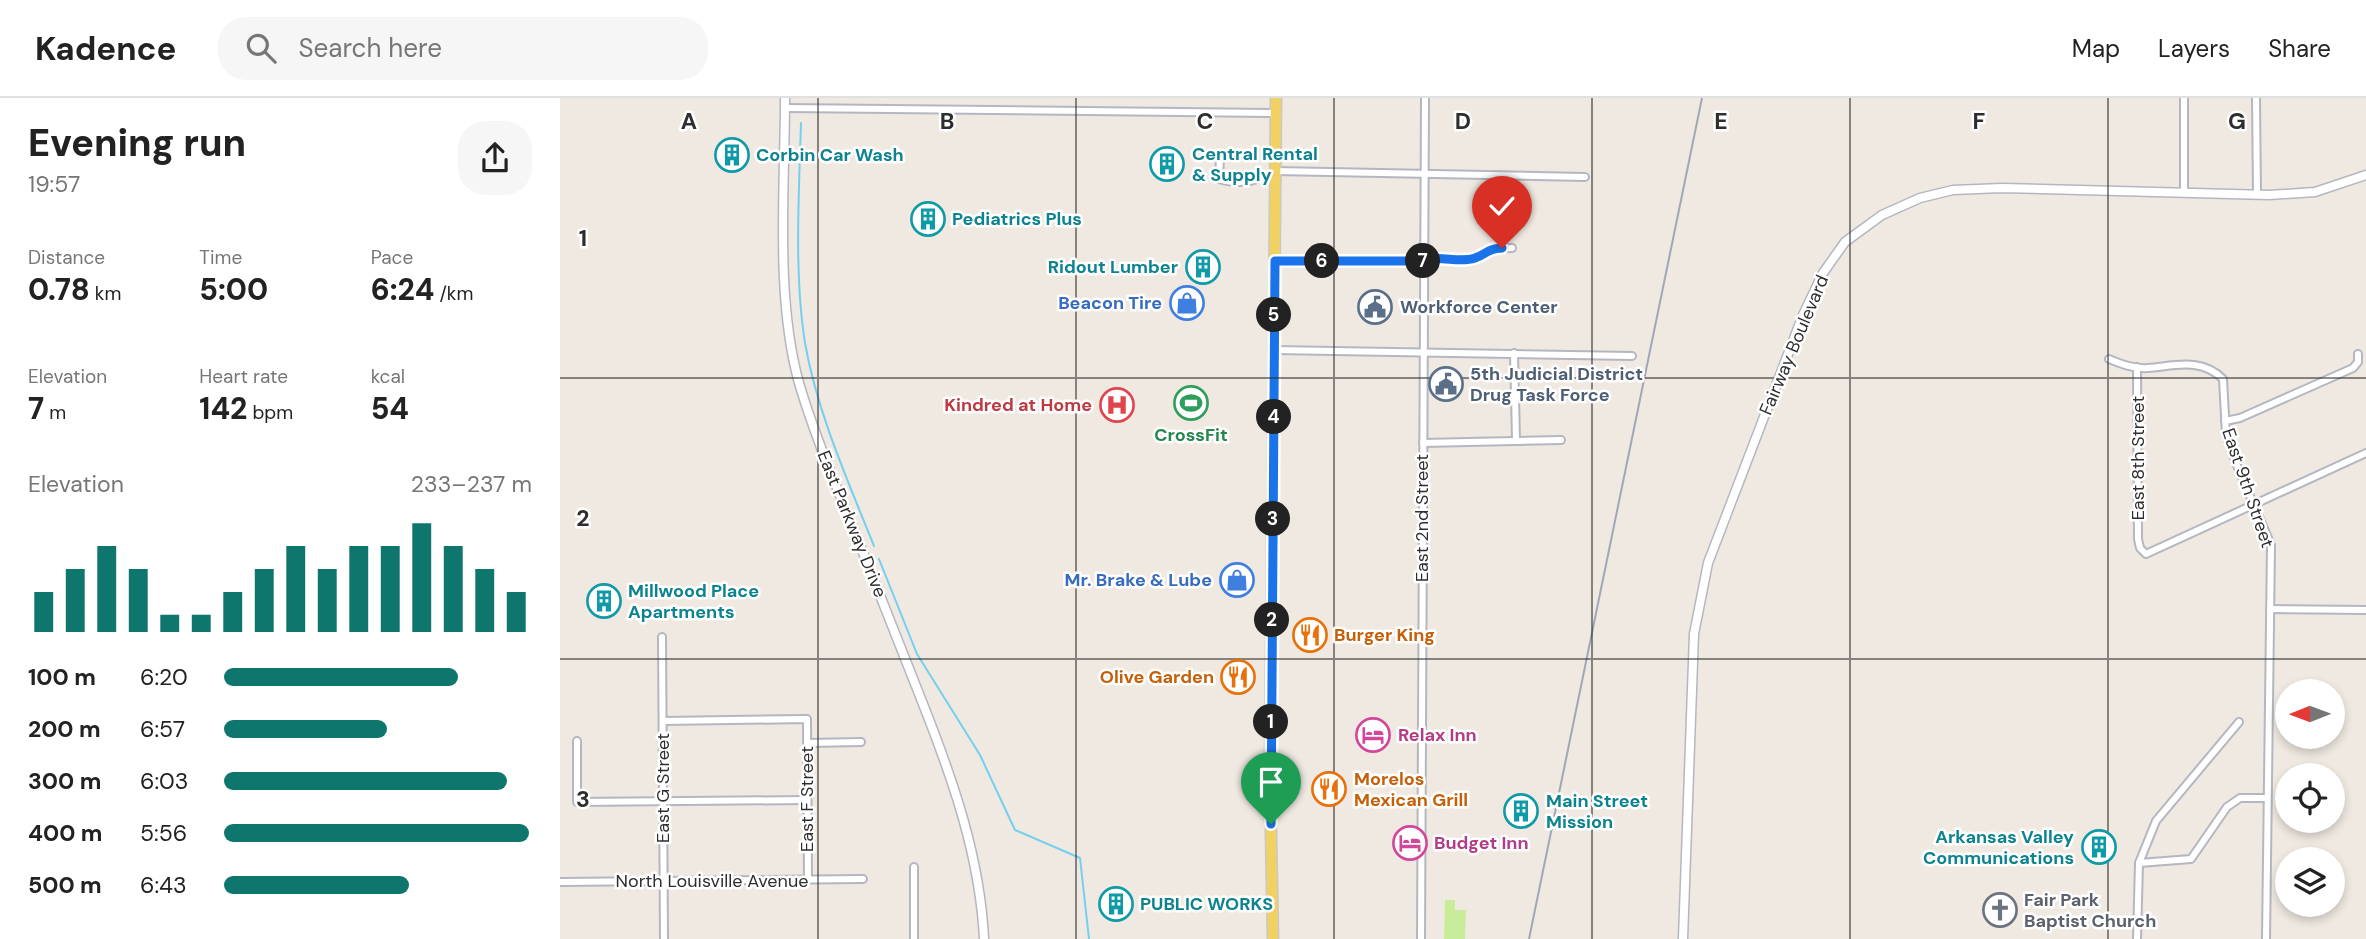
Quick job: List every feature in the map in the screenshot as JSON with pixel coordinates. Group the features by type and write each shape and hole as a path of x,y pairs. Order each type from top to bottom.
{"main road":[{"path":"1273,939 1270,781 1276,98"}],"street":[{"name":"East Parkway Drive","path":"785,98 786,291 798,379 807,409 937,741 965,822 978,882 984,939"},
{"name":"East 2nd Street","path":"1421,939 1422,261 1425,98"},
{"path":"2184,98 2184,193"},
{"path":"2256,98 2257,195"},
{"path":"785,108 1276,113"},
{"path":"1222,155 1219,179 1251,182 1259,178"},
{"path":"1275,171 1585,177"},
{"name":"Fairway Boulevard","path":"1683,939 1694,634 1708,563 1803,314 1823,273 1845,242 1882,215 1920,198 1953,190 2002,188 2257,195 2315,192 2366,175"},
{"path":"1275,261 1422,261 1432,257 1473,259 1489,249 1512,248"},
{"path":"1274,350 1632,356"},
{"path":"1514,353 1516,440"},
{"path":"2225,421 2249,415 2353,368 2358,362 2358,354"},
{"path":"2109,359 2137,367"},
{"name":"East 9th Street","path":"2137,367 2189,364 2219,375 2225,385 2228,441 2271,545 2266,939"},
{"name":"East 8th Street","path":"2137,367 2140,548 2146,554 2151,553 2255,504"},
{"path":"1423,443 1561,440"},
{"path":"2255,504 2366,453"},
{"path":"2270,609 2366,610"},
{"name":"East G Street","path":"662,637 664,939"},
{"name":"East F Street","path":"663,721 807,719 808,880"},
{"path":"2137,939 2139,863 2156,821 2239,722"},
{"path":"576,741 577,802 807,800"},
{"path":"807,743 861,742"},
{"path":"2139,863 2191,859 2227,807 2240,798 2267,798"},
{"path":"914,867 914,939"},
{"name":"North Louisville Avenue","path":"560,882 863,879"}],"green space":[{"path":"1445,900 1455,900 1455,910 1466,910 1465,939 1444,939"}],"waterway":[{"path":"801,123 798,261 805,343 825,420 874,546"},
{"path":"879,559 917,654 980,755 1015,830 1080,858 1089,939"}],"railway":[{"path":"1529,939 1702,98"}],"place":[{"name":"Corbin Car Wash","path":"732,155"},
{"name":"Central Rental & Supply","path":"1167,164"},
{"name":"Pediatrics Plus","path":"928,219"},
{"name":"Ridout Lumber","path":"1203,267"},
{"name":"Beacon Tire","path":"1187,303"},
{"name":"Workforce Center","path":"1375,307"},
{"name":"5th Judicial District Drug Task Force","path":"1446,384"},
{"name":"CrossFit","path":"1191,403"},
{"name":"Kindred at Home","path":"1117,405"},
{"name":"Mr. Brake & Lube","path":"1237,580"},
{"name":"Millwood Place Apartments","path":"604,601"},
{"name":"Burger King","path":"1310,635"},
{"name":"Olive Garden","path":"1238,677"},
{"name":"Relax Inn","path":"1373,735"},
{"name":"Morelos Mexican Grill","path":"1329,789"},
{"name":"Main Street Mission","path":"1521,811"},
{"name":"Budget Inn","path":"1410,843"},
{"name":"Arkansas Valley Communications","path":"2099,847"},
{"name":"PUBLIC WORKS","path":"1116,904"},
{"name":"Fair Park Baptist Church","path":"2000,910"}],"route":[{"path":"1271,824 1275,261 1422,261 1432,257 1473,259 1489,249 1502,248"}]}
